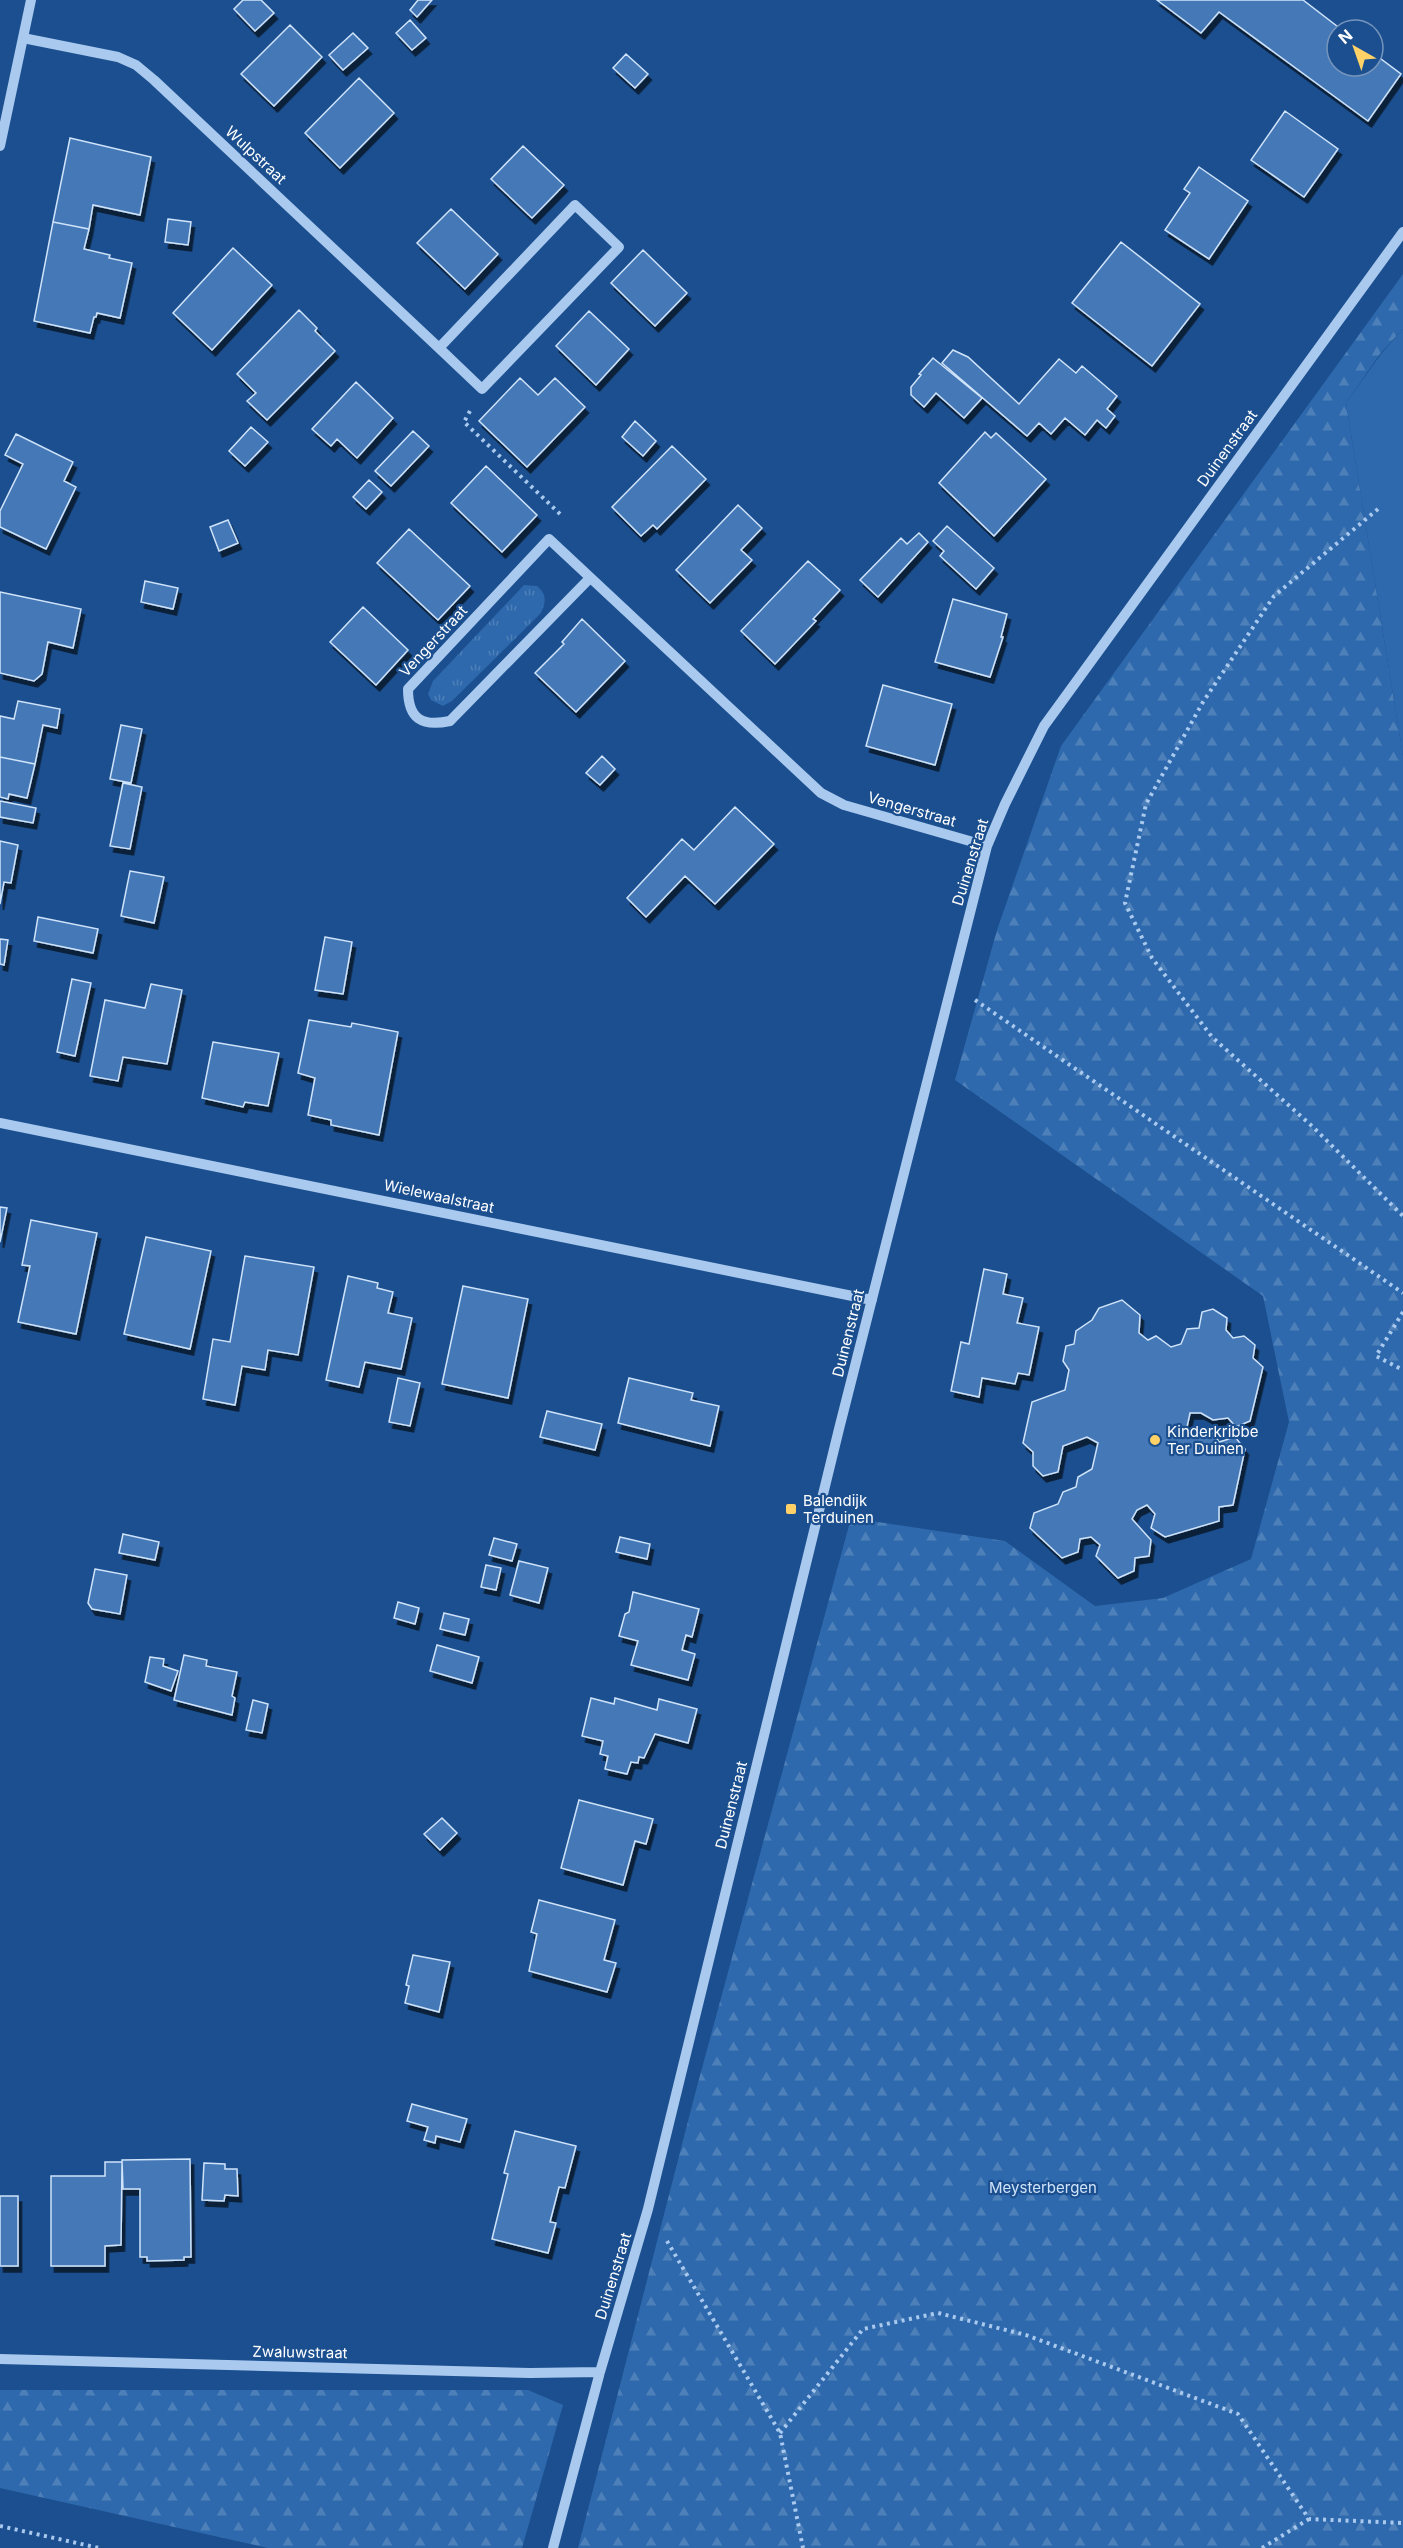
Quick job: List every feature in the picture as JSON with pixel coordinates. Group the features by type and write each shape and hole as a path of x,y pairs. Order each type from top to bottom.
{"street":[{"path":"0,146 31,0"},
{"name":"Wulpstraat","path":"23,38 118,57 136,65 482,389"},
{"path":"439,348 575,205 619,247 482,389"},
{"name":"Duinenstraat","path":"553,2548 600,2372 648,2209 872,1300 987,846 1044,726 1403,232"},
{"name":"Vengerstraat","path":"590,578 450,721 432,725 416,718 408,705 408,689 549,539 821,793 844,805 987,846"},
{"name":"Wielewaalstraat","path":"0,1123 872,1300"},
{"name":"Zwaluwstraat","path":"0,2360 530,2373 600,2372"}],"path":[{"path":"482,389 464,422 560,514 549,539"},
{"path":"1378,509 1274,596 1203,702 1146,804 1125,903 1152,958 1212,1037 1313,1127 1403,1216"},
{"path":"953,985 1403,1293"},
{"path":"1403,1312 1376,1356 1403,1370"},
{"path":"648,2209 780,2433 802,2548"},
{"path":"780,2433 863,2329 938,2313 1026,2335 1238,2414 1309,2519"},
{"path":"1262,2548 1309,2519 1403,2523"},
{"path":"0,2526 99,2548"}],"green space":[{"name":"Meysterbergen","path":"1403,274 1403,329 1380,354 1346,403 1403,756 1403,2548 578,2548 695,2094 851,1518 1005,1541 1095,1606 1163,1598 1251,1559 1289,1422 1263,1296 955,1080 997,930 1061,746"},
{"path":"1403,329 1403,756 1346,403 1381,354"},
{"path":"524,585 537,586 543,592 545,602 541,613 452,701 443,706 431,700 428,694 433,681"},
{"path":"0,2390 528,2390 563,2405 522,2548 268,2548 0,2488"}],"building":[{"path":"243,0 261,0 274,13 255,31 234,9"},
{"path":"418,0 432,0 417,17 410,10"},
{"path":"1157,0 1303,0 1326,18 1325,78 1385,78 1385,62 1401,74 1368,121 1219,12 1201,33"},
{"path":"410,20 426,38 412,50 396,33"},
{"path":"290,25 322,57 274,106 241,74"},
{"path":"353,33 368,48 343,70 329,55"},
{"path":"626,54 648,74 635,88 613,68"},
{"path":"359,78 394,113 340,168 305,133"},
{"path":"1285,111 1338,149 1304,197 1251,160"},
{"path":"70,138 151,157 140,215 93,205 89,229 53,222"},
{"path":"523,146 564,185 532,218 491,179"},
{"path":"1199,167 1248,201 1209,259 1165,230 1190,193 1184,189"},
{"path":"451,209 498,254 465,289 417,243"},
{"path":"168,219 191,222 188,245 165,242"},
{"path":"53,222 89,229 84,249 132,263 120,318 97,313 90,333 34,321"},
{"path":"1121,242 1200,304 1152,366 1072,303"},
{"path":"233,248 272,285 212,350 173,313"},
{"path":"643,250 687,293 655,326 611,283"},
{"path":"299,310 317,328 315,331 335,351 267,420 247,401 256,393 237,374"},
{"path":"589,311 629,349 596,385 556,346"},
{"path":"953,350 968,357 1019,404 1059,359 1076,373 1082,366 1117,396 1107,409 1115,416 1106,428 1097,420 1085,435 1065,418 1051,434 1039,423 1027,436 942,363"},
{"path":"933,358 982,398 964,418 936,393 924,407 911,395 911,387"},
{"path":"520,378 538,395 555,378 585,407 527,467 479,421"},
{"path":"356,382 393,418 357,458 337,439 331,446 312,429"},
{"path":"635,421 656,441 643,456 622,437"},
{"path":"251,427 268,442 245,466 229,451"},
{"path":"413,431 429,446 391,486 375,471"},
{"path":"985,432 991,438 996,433 1046,479 994,536 939,483"},
{"path":"16,434 73,462 64,481 76,487 46,549 0,527 0,511 23,464 5,455"},
{"path":"672,446 706,479 657,529 653,525 641,536 612,507"},
{"path":"486,466 537,515 502,552 451,503"},
{"path":"369,480 382,492 366,509 353,497"},
{"path":"738,505 762,528 741,550 752,560 710,603 676,570"},
{"path":"228,520 238,543 219,551 210,527"},
{"path":"947,526 994,568 976,589 940,556 944,551 933,541"},
{"path":"409,529 470,586 438,620 377,563"},
{"path":"919,533 928,542 878,597 860,580 901,538 907,544"},
{"path":"808,561 840,590 813,619 816,621 775,664 741,631"},
{"path":"145,581 178,588 173,609 141,602"},
{"path":"0,592 81,609 73,648 48,642 42,674 34,681 0,673"},
{"path":"953,599 1007,614 1001,637 1003,637 990,677 935,662"},
{"path":"363,607 408,650 376,685 330,642"},
{"path":"582,619 625,661 576,712 535,673 564,644 562,642"},
{"path":"883,685 952,704 935,765 866,746"},
{"path":"18,701 60,709 57,728 43,725 35,764 0,757 0,716 14,719"},
{"path":"121,725 142,729 131,783 110,779"},
{"path":"602,756 615,769 600,785 586,773"},
{"path":"0,757 35,764 27,798 9,794 8,799 0,797"},
{"path":"123,783 142,787 130,849 110,846"},
{"path":"0,801 36,808 33,823 0,817"},
{"path":"735,807 774,844 715,904 685,876 646,917 627,898 682,839 694,850"},
{"path":"0,841 18,845 11,883 4,882 0,904"},
{"path":"130,871 164,877 154,923 121,916"},
{"path":"38,917 98,929 93,953 34,941"},
{"path":"325,937 352,942 343,994 315,990"},
{"path":"0,939 8,940 4,965 0,964"},
{"path":"72,979 91,983 75,1056 57,1052"},
{"path":"151,984 182,990 167,1064 123,1057 118,1081 90,1076 105,1000 145,1008"},
{"path":"309,1020 351,1027 352,1023 398,1032 379,1135 331,1125 331,1120 308,1115 315,1078 298,1073"},
{"path":"213,1042 279,1053 268,1106 245,1102 243,1107 202,1098"},
{"path":"0,1207 7,1208 0,1242"},
{"path":"31,1220 97,1233 76,1334 18,1322 30,1266 22,1265"},
{"path":"146,1237 211,1251 190,1349 124,1334"},
{"path":"245,1256 314,1267 298,1355 268,1350 265,1370 242,1366 235,1405 203,1399 213,1339 230,1342"},
{"path":"984,1269 1007,1274 1003,1294 1023,1298 1017,1323 1039,1327 1029,1375 1018,1373 1015,1384 982,1378 979,1397 951,1391 961,1342 969,1344"},
{"path":"348,1276 378,1283 377,1288 393,1292 388,1313 412,1318 401,1369 365,1362 359,1387 326,1380"},
{"path":"463,1286 528,1299 508,1398 442,1384"},
{"name":"Kinderkribbe Ter Duinen","path":"1122,1300 1140,1315 1139,1333 1148,1340 1156,1336 1171,1347 1181,1344 1187,1329 1199,1328 1202,1312 1213,1309 1227,1318 1226,1330 1233,1338 1244,1336 1255,1345 1253,1358 1263,1367 1250,1421 1236,1427 1228,1418 1213,1420 1201,1413 1190,1413 1187,1427 1198,1437 1214,1433 1219,1442 1235,1437 1245,1449 1233,1505 1219,1507 1219,1521 1165,1537 1151,1528 1155,1514 1147,1505 1137,1510 1132,1519 1151,1540 1149,1556 1135,1558 1134,1571 1118,1578 1096,1556 1100,1545 1091,1537 1080,1539 1078,1552 1062,1558 1030,1528 1034,1513 1058,1504 1063,1492 1076,1487 1078,1477 1092,1469 1098,1443 1087,1437 1063,1446 1058,1472 1043,1476 1033,1466 1033,1452 1023,1443 1032,1402 1065,1390 1069,1370 1063,1361 1066,1346 1074,1344 1076,1331 1092,1320 1099,1308"},
{"path":"398,1378 420,1383 410,1426 389,1422"},
{"path":"629,1378 693,1393 691,1400 719,1406 710,1446 618,1423"},
{"path":"547,1411 602,1424 595,1450 540,1437"},
{"path":"123,1534 159,1542 155,1560 119,1553"},
{"path":"620,1537 650,1544 647,1559 616,1552"},
{"path":"494,1538 517,1544 512,1561 489,1555"},
{"path":"519,1561 548,1568 539,1603 510,1595"},
{"path":"486,1565 501,1568 496,1590 481,1587"},
{"path":"95,1569 127,1575 120,1614 92,1609 88,1603"},
{"path":"633,1592 699,1609 692,1637 686,1635 682,1650 695,1654 688,1680 631,1665 638,1641 619,1636 625,1614 629,1612"},
{"path":"398,1602 419,1608 415,1624 394,1618"},
{"path":"444,1613 469,1619 465,1635 440,1629"},
{"path":"437,1645 479,1657 472,1683 430,1671"},
{"path":"184,1655 207,1660 206,1666 237,1672 232,1696 235,1698 232,1715 174,1700"},
{"path":"150,1657 164,1659 163,1666 178,1671 171,1691 145,1682"},
{"path":"591,1698 614,1704 615,1698 657,1710 659,1699 697,1709 688,1743 655,1734 644,1758 639,1757 638,1763 631,1762 627,1774 605,1769 608,1756 600,1754 603,1741 582,1736"},
{"path":"253,1700 268,1704 262,1733 246,1730"},
{"path":"579,1800 653,1819 646,1844 635,1841 623,1885 561,1868"},
{"path":"442,1818 457,1833 440,1850 424,1834"},
{"path":"539,1900 615,1920 604,1960 616,1963 607,1992 529,1971 537,1934 531,1932"},
{"path":"413,1955 450,1962 439,2012 405,2003 409,1986 406,1985"},
{"path":"412,2104 467,2119 460,2142 436,2136 435,2143 424,2140 428,2127 407,2121"},
{"path":"515,2131 576,2146 565,2188 559,2187 550,2222 556,2223 548,2253 492,2239 508,2174 504,2173"},
{"path":"190,2159 191,2257 184,2257 184,2260 147,2261 147,2257 140,2257 140,2189 123,2189 122,2160"},
{"path":"105,2162 122,2162 121,2245 105,2246 105,2266 51,2266 51,2176 105,2176"},
{"path":"204,2163 225,2164 225,2169 237,2169 238,2196 225,2195 224,2201 202,2200"},
{"path":"0,2196 18,2196 18,2266 0,2266"}],"place":[{"name":"Kinderkribbe Ter Duinen","path":"1155,1440"},
{"name":"Balendijk Terduinen","path":"791,1509"}]}
